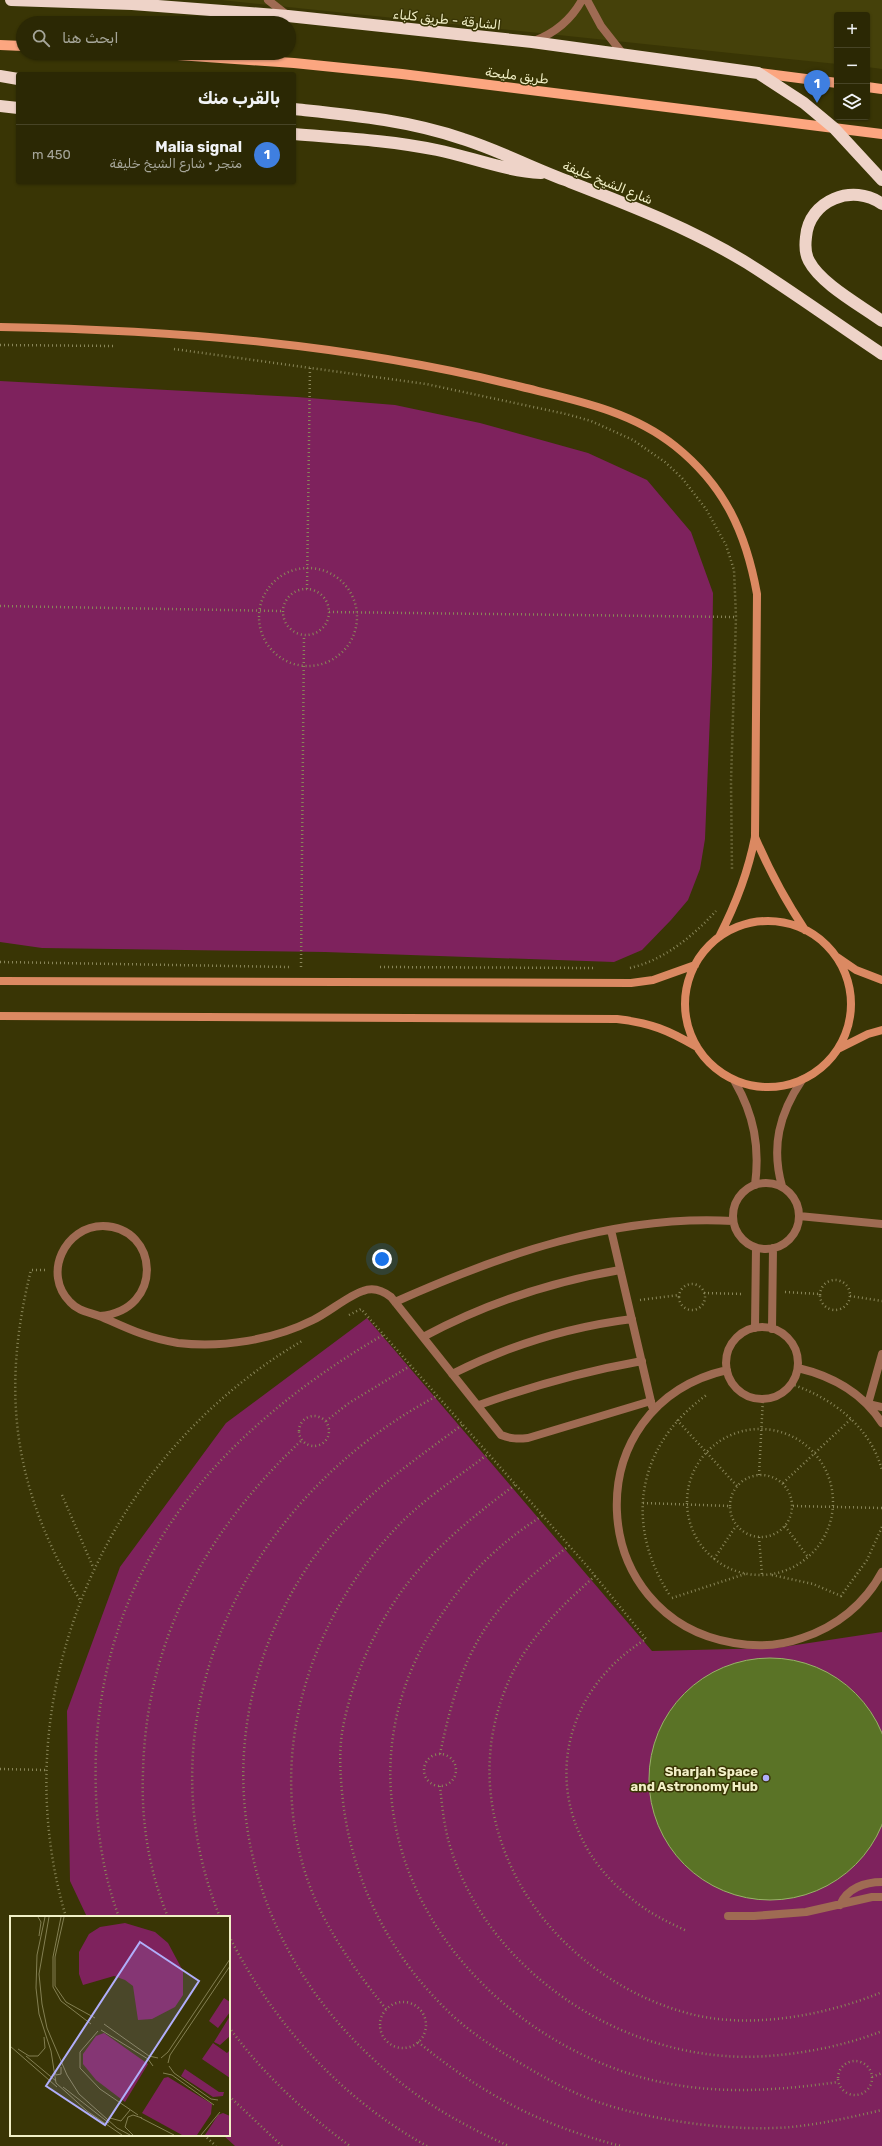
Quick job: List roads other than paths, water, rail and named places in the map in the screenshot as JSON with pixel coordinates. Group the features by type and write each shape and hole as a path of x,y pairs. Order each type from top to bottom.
{"highway":[{"name":"الشارقة - طريق كلباء","path":"11,0 132,4 288,16"},
{"name":"الشارقة - طريق كلباء","path":"296,17 532,42 758,73"},
{"path":"758,73 804,103 834,128 882,180"},
{"path":"0,76 16,78"},
{"path":"0,106 16,108"},
{"name":"شارع الشيخ خليفة","path":"296,109 369,116 431,129 491,148 548,174 648,213 747,263 882,354"},
{"path":"296,134 408,144 465,156 518,171 548,174"},
{"path":"882,204 867,196 852,194 836,197 823,204 813,216 806,230 805,245 808,260 818,273 882,321"}],"main road":[{"path":"0,45 16,46"},
{"name":"طريق مليحة","path":"250,60 402,74 882,134"},
{"path":"758,73 834,84"},
{"path":"870,87 882,89"}],"street":[{"path":"268,0 288,16"},
{"path":"532,42 558,29 569,19 582,0"},
{"path":"587,0 601,26 623,54"},
{"path":"0,327 148,331 222,337 296,345 393,360 493,380 615,412 646,426 675,445 700,469 722,495 739,526 751,560 757,594 758,623 755,837 743,886 736,906 719,937 706,950 695,965 688,986 685,1007 688,1028 697,1047 712,1066 735,1082 755,1086 779,1087 802,1080 822,1067 838,1049 848,1027 852,1002 847,978 837,956"},
{"path":"755,837 785,900 805,930"},
{"path":"719,937 746,924 776,922 805,930 823,941 837,956 856,970 882,980"},
{"path":"0,982 631,983 653,980 695,965"},
{"path":"0,1016 617,1019 643,1022 670,1031 697,1047"},
{"path":"838,1049 868,1034 882,1030"},
{"path":"782,1186 763,1183 755,1185 746,1189 735,1203 732,1221 738,1235 743,1241 756,1248 773,1248 782,1246 794,1233 799,1216 794,1199 782,1186 776,1157 779,1124 790,1099 802,1080"},
{"path":"735,1082 747,1105 754,1126 757,1159 755,1185"},
{"path":"799,1216 882,1224"},
{"path":"395,1302 437,1283 524,1252 611,1230 672,1220 732,1221"},
{"path":"100,1316 112,1315 133,1304 145,1284 147,1273 146,1261 142,1250 135,1240 116,1228 104,1226 92,1227 72,1238 59,1258 57,1270 58,1281 62,1292 69,1302 78,1309 100,1316 122,1328 159,1339 190,1344 212,1344 248,1340 289,1330 312,1321 361,1291 368,1289 383,1292 395,1302 452,1374 479,1405 501,1435 517,1439 652,1405 687,1383 700,1377 727,1370"},
{"path":"611,1230 652,1405 634,1434 622,1464 619,1479 617,1513 623,1548 638,1580 649,1595 675,1619 707,1636 724,1642 760,1646 796,1641 823,1629 844,1617 870,1592 882,1572"},
{"path":"755,1328 756,1248"},
{"path":"772,1329 773,1248"},
{"path":"423,1337 486,1306 518,1294 552,1284 620,1270"},
{"path":"452,1374 481,1360 539,1338 600,1323 632,1319"},
{"path":"755,1328 772,1329 787,1337 792,1343 798,1359 798,1368 791,1384 776,1396 763,1398 749,1397 741,1392 730,1378 727,1370 728,1351 732,1343 739,1336 755,1328"},
{"path":"868,1404 881,1358"},
{"path":"479,1405 562,1378 642,1361"},
{"path":"798,1368 817,1372 836,1380 868,1404 882,1423"},
{"path":"868,1404 882,1407"},
{"path":"840,1905 845,1897 854,1889 868,1883 882,1882"},
{"path":"728,1916 780,1915 840,1905 872,1897 882,1897"}],"place":[{"name":"Malia signal","path":"817,103"},
{"name":"Sharjah Space and Astronomy Hub","path":"766,1778"}]}
